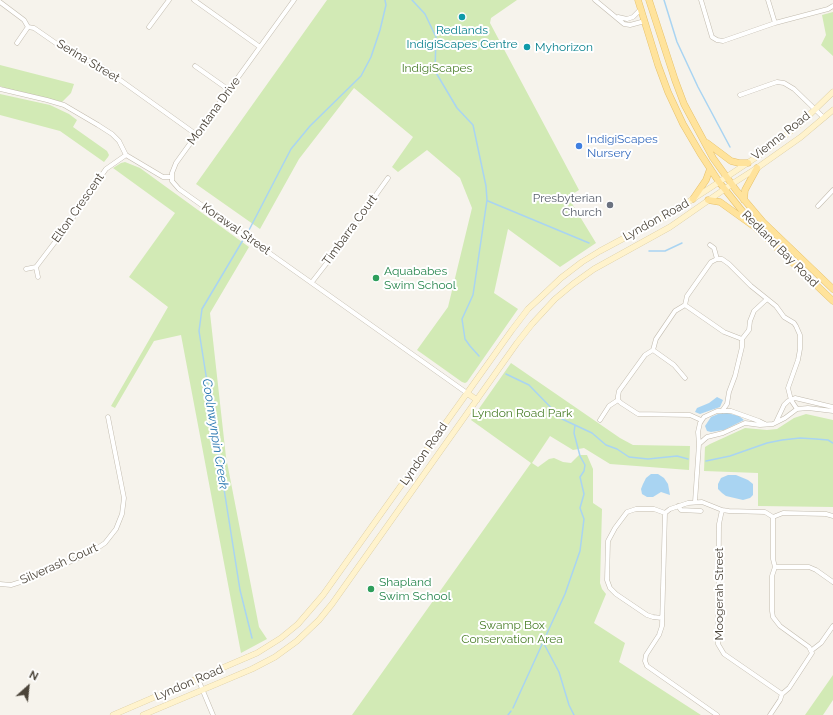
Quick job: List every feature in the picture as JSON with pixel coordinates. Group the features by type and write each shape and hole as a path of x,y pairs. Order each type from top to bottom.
{"main road":[{"name":"Redland Bay Road","path":"638,0 668,92 683,124 710,169 755,227 833,301"},
{"name":"Redland Bay Road","path":"649,0 674,80 684,104 713,158 744,200 764,222 833,289"},
{"path":"643,15 653,13"},
{"name":"Vienna Road","path":"726,177 780,140 815,110 833,92"},
{"name":"Vienna Road","path":"732,184 801,137 833,110"},
{"path":"704,141 731,161 748,163"},
{"path":"744,200 745,190 757,168"},
{"path":"693,199 706,180 710,169"},
{"name":"Lyndon Road","path":"113,715 257,653 281,638 298,624 323,596 520,319 541,296 582,262 649,226 726,177"},
{"name":"Lyndon Road","path":"143,715 252,669 275,657 297,641 319,620 332,604 529,328 555,299 573,284 599,266 670,227 732,184"},
{"path":"708,200 720,202 755,227"},
{"path":"467,393 477,400"}],"street":[{"path":"149,27 169,0"},
{"path":"194,0 260,47"},
{"name":"Montana Drive","path":"172,177 176,163 294,0"},
{"path":"595,0 624,24 630,25 643,15"},
{"path":"701,0 712,37 723,41 775,23 828,9 833,6"},
{"path":"768,0 775,23"},
{"name":"Serina Street","path":"0,2 24,20 28,26 34,28 60,46 102,67 197,135"},
{"path":"616,16 627,20 643,15"},
{"path":"17,43 28,26"},
{"path":"195,66 229,90"},
{"path":"740,95 777,82 784,83 794,89 824,118"},
{"path":"0,89 64,105 112,134 119,141 126,155 163,177 172,177"},
{"name":"Elton Crescent","path":"36,267 70,223 77,210 106,169 126,155"},
{"name":"Korawal Street","path":"172,177 173,184 177,188 467,393"},
{"name":"Timbarra Court","path":"312,282 388,178"},
{"path":"818,206 833,190"},
{"path":"710,245 714,248 717,259"},
{"path":"618,400 619,391 645,355 653,350 656,339 675,311 684,305 687,296 711,262 717,259 722,259 730,264 767,300 776,306 784,317 794,322 798,330 800,335 800,349 798,360 788,388 791,400 797,409"},
{"path":"26,269 36,267 38,277"},
{"path":"826,294 833,305"},
{"path":"722,411 727,404 742,347 742,339 748,330 754,311 767,300"},
{"path":"684,305 724,332 742,339"},
{"path":"653,350 674,365 685,378"},
{"path":"776,423 784,405 795,398 833,407"},
{"path":"600,420 609,406 618,400"},
{"path":"618,400 638,414 644,416 690,415 702,420"},
{"path":"727,404 731,411"},
{"path":"698,444 707,437 723,433 745,423 760,425 776,423 797,409 808,408 833,411"},
{"path":"695,502 698,432 702,420 707,415 722,411 731,411 765,424"},
{"name":"Silverash Court","path":"0,584 11,584 33,578 90,553 105,543 116,529 122,514 124,498 108,417"},
{"path":"698,432 707,437"},
{"path":"716,715 646,664 644,659 661,631 665,513 667,510 688,502 695,502 708,504 722,510 765,512 773,517"},
{"path":"678,506 681,510 701,511"},
{"path":"662,618 647,614 616,594 610,588 607,580 608,541 627,512 636,509 654,509 665,513"},
{"name":"Moogerah Street","path":"722,510 719,524 718,644 724,654 782,694"},
{"path":"773,517 783,512 826,514 833,516"},
{"path":"773,517 773,559 775,567 772,576 773,617 780,626 812,650"},
{"path":"775,567 809,568 816,570 833,582"},
{"path":"770,715 780,700 782,694 789,688 811,657 812,650 822,643 833,626"},
{"path":"198,679 213,715"}],"green space":[{"name":"IndigiScapes","path":"327,0 517,0 491,18 490,23 579,190 568,197 596,243 560,267 508,229 494,293 518,309 465,383 417,350 448,307 472,208 460,178 427,150 398,172 392,167 413,137 354,88 299,159 260,229 196,184"},
{"path":"833,12 833,56 821,45 826,35 822,15"},
{"path":"0,65 74,84 71,93 62,102 5,88 0,86"},
{"path":"0,94 50,105 69,114 77,120 73,127 107,151 109,155 108,157 104,162 60,131 0,115"},
{"path":"125,162 140,168 249,247 210,313 226,457 259,627 267,639 241,653 181,335 154,341 115,408 111,406 168,307 129,277 175,213 113,168"},
{"name":"Swamp Box Conservation Area","path":"511,363 620,438 633,445 690,446 689,470 610,464 584,448 573,450 550,436 532,463 538,467 549,459 554,458 563,462 571,463 579,455 587,455 593,469 593,503 602,509 600,583 606,594 594,623 625,643 619,662 701,715 352,715 531,463 471,420"},
{"path":"806,414 833,420 833,507 758,506 758,473 704,471 705,447 710,444 745,428 767,430 777,429 794,418"},
{"path":"833,675 833,700 823,715 805,715"}],"water":[{"path":"717,397 723,400 720,407 700,414 695,412 697,408 709,403"},
{"path":"727,413 739,416 744,420 724,430 711,432 707,431 705,426 711,417 718,414"},
{"path":"651,474 658,474 664,478 668,484 670,495 661,492 653,497 647,497 642,494 641,489 643,484 646,478"},
{"path":"728,475 736,475 753,484 753,495 750,498 743,500 726,496 722,493 718,489 718,484 721,478"}],"waterway":[{"name":"Coolnwynpin Creek","path":"248,232 291,149 310,126 361,76 371,57 380,30 386,5 385,0"},
{"name":"Coolnwynpin Creek","path":"412,0 425,14 436,37 435,71 457,108 473,125 486,186 487,200 473,295 462,319 465,339 479,356"},
{"path":"664,0 677,42 698,87 730,147"},
{"path":"488,201 589,243"},
{"name":"Coolnwynpin Creek","path":"243,240 202,309 199,331 240,590 252,638"},
{"path":"649,251 665,251 682,243"},
{"name":"Coolnwynpin Creek","path":"506,374 529,385 562,419 592,433 606,445 617,449 629,457 648,459 677,456 688,459"},
{"name":"Coolnwynpin Creek","path":"513,708 565,594 580,551 584,519 580,508 584,494 580,477 584,471 585,465 580,456 574,433 575,425"},
{"name":"Coolnwynpin Creek","path":"706,461 730,456 767,443 782,440 800,438 828,440 833,443"},
{"path":"543,642 559,672 569,705 574,715"},
{"name":"Coolnwynpin Creek","path":"508,715 511,711"}],"place":[{"name":"Redlands IndigiScapes Centre","path":"462,17"},
{"name":"Myhorizon","path":"527,47"},
{"name":"IndigiScapes Nursery","path":"579,146"},
{"name":"Presbyterian Church","path":"610,205"},
{"name":"Aquababes Swim School","path":"376,278"},
{"name":"Shapland Swim School","path":"371,589"}],"park label":[{"name":"Lyndon Road Park","path":"522,413"}]}
